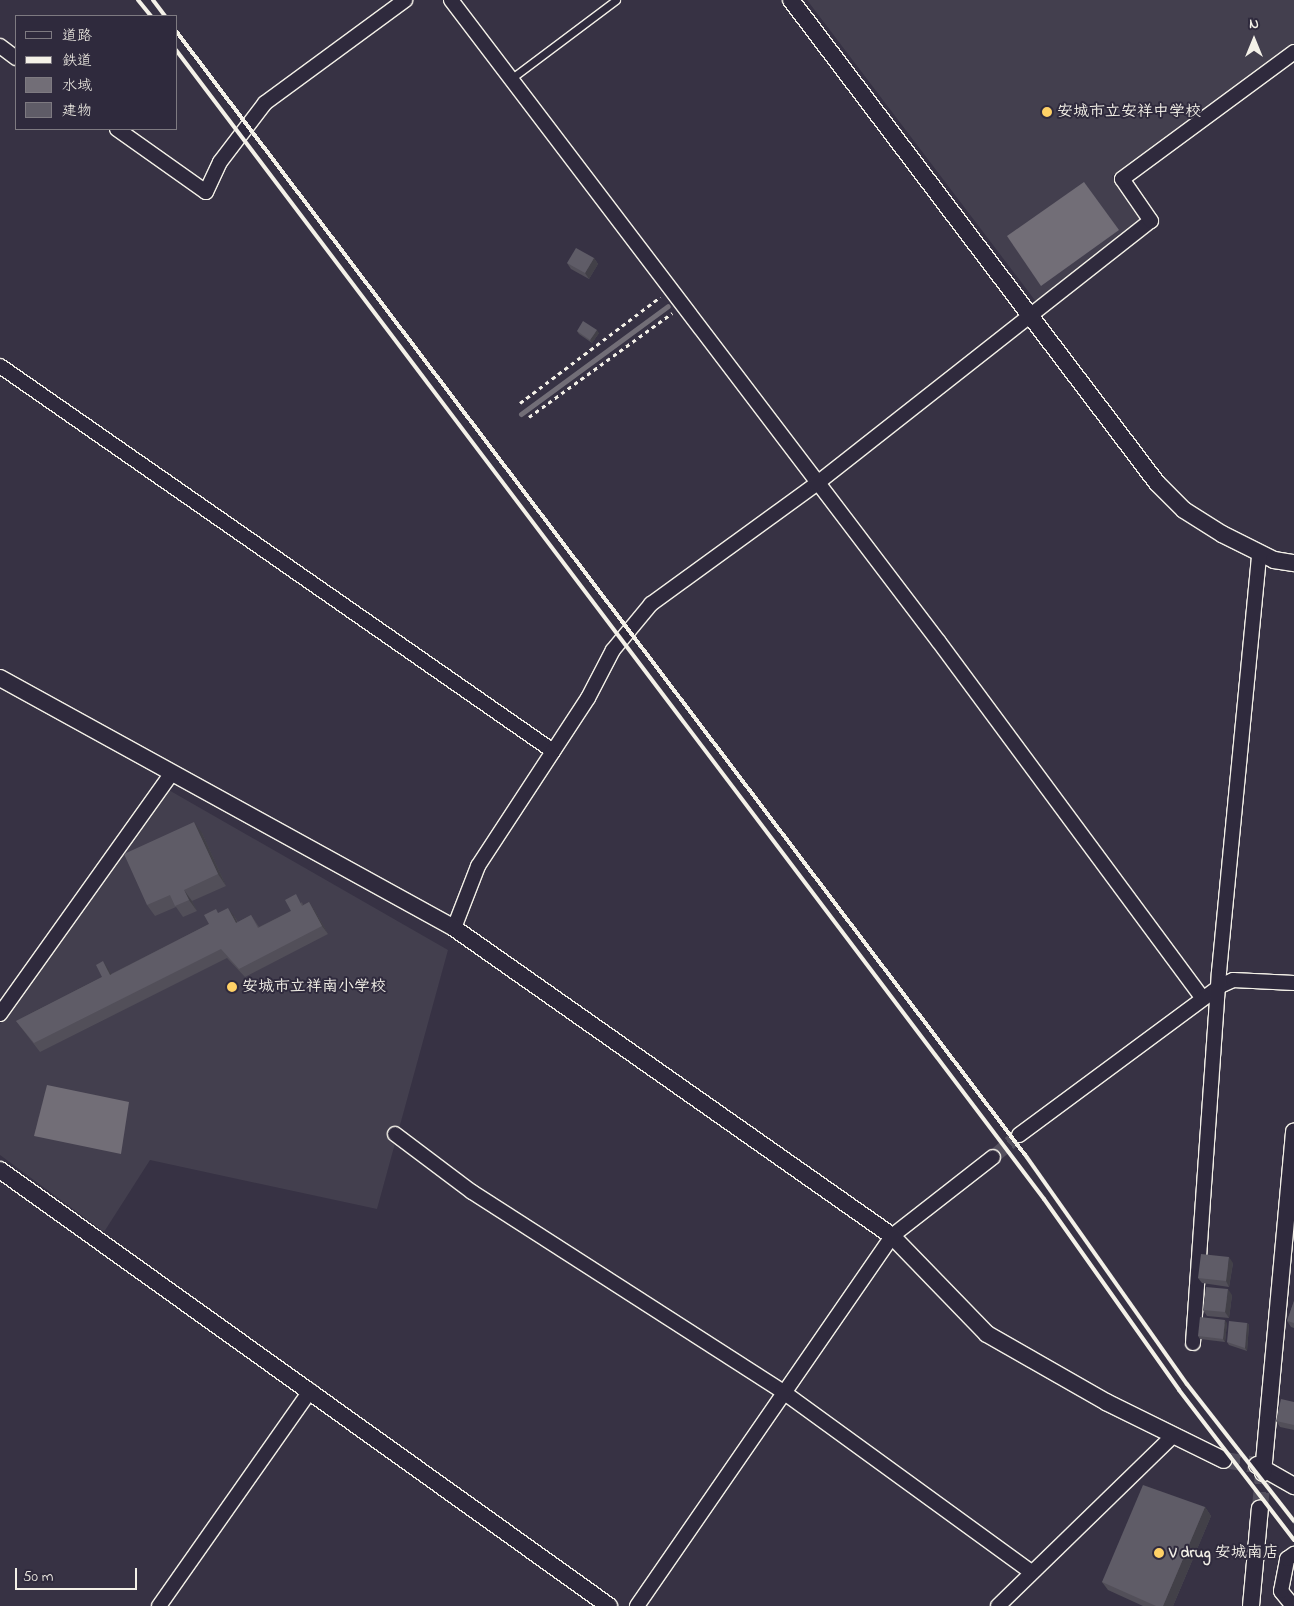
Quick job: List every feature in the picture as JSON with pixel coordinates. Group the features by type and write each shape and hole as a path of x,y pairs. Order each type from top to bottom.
{"street":[{"path":"118,130 206,192 220,162 265,103 405,0"},
{"path":"450,0 512,78 815,485 939,642 1202,997"},
{"path":"791,0 1157,483 1184,510 1259,553 1294,564"},
{"path":"0,46 15,57"},
{"path":"454,928 478,866 553,751 613,650 651,604 815,485 1151,221 1122,179 1294,52"},
{"path":"0,366 553,751"},
{"path":"1193,1344 1259,553"},
{"path":"0,678 171,774 454,928 892,1236 987,1334 1174,1436 1224,1460"},
{"path":"0,1014 171,774"},
{"path":"1019,1135 1202,997 1222,985 1233,980 1294,983"},
{"path":"1294,1131 1261,1468 1294,1486"},
{"path":"395,1134 472,1192 782,1391 1031,1572"},
{"path":"637,1606 782,1391 892,1236 993,1157"},
{"path":"0,1170 609,1606"},
{"path":"159,1606 310,1391"},
{"path":"998,1606 1031,1572 1174,1436"},
{"path":"1251,1606 1260,1508"},
{"path":"1293,1606 1281,1591 1287,1559 1294,1554"}],"lane":[{"path":"512,78 616,0"}],"path":[{"path":"520,402 670,289"},
{"path":"529,417 682,305"}],"shaded area":[{"name":"安城市立安祥中学校","path":"807,0 1294,0 1294,47 1112,176 1140,219 1037,303"},
{"name":"安城市立祥南小学校","path":"167,789 448,950 377,1209 150,1160 104,1232 0,1155 0,1024"}],"water":[{"path":"1084,182 1119,230 1041,286 1007,236"},
{"path":"47,1085 129,1102 121,1154 34,1136"}],"building":[{"path":"576,248 594,258 585,273 567,263"},
{"path":"583,321 597,330 590,340 577,331"},
{"path":"194,822 218,874 184,890 189,900 175,906 170,895 147,905 124,854"},
{"name":"安城市立祥南小学校","path":"296,894 302,906 309,902 322,926 239,969 221,949 34,1043 16,1021 102,977 96,965 103,961 110,975 209,924 204,915 216,909 218,913 228,908 236,923 251,915 258,928 291,911 285,900"},
{"path":"1201,1254 1229,1257 1226,1281 1198,1278"},
{"path":"1206,1287 1228,1289 1225,1312 1203,1310"},
{"path":"1294,1301 1294,1323 1287,1321"},
{"path":"1200,1317 1225,1320 1223,1339 1198,1336"},
{"path":"1229,1321 1247,1323 1245,1348 1227,1342"},
{"path":"1281,1399 1294,1402 1294,1425 1276,1421"},
{"name":"V drug 安城南店","path":"1143,1485 1205,1507 1163,1606 1156,1606 1102,1582"}],"waterway":[{"path":"521,414 668,306"}],"tunnel":[{"path":"993,1157 1019,1135"},
{"path":"1224,1460 1257,1465"},
{"path":"1260,1508 1263,1473"}],"railway":[{"path":"138,0 150,15"},
{"path":"153,0 164,15"},
{"path":"178,34 1026,1156 1187,1384 1294,1521"},
{"path":"178,53 1044,1199 1179,1390 1294,1540"}],"place":[{"name":"安城市立安祥中学校","path":"1047,112"},
{"name":"安城市立祥南小学校","path":"232,987"},
{"name":"V drug 安城南店","path":"1159,1553"}]}
